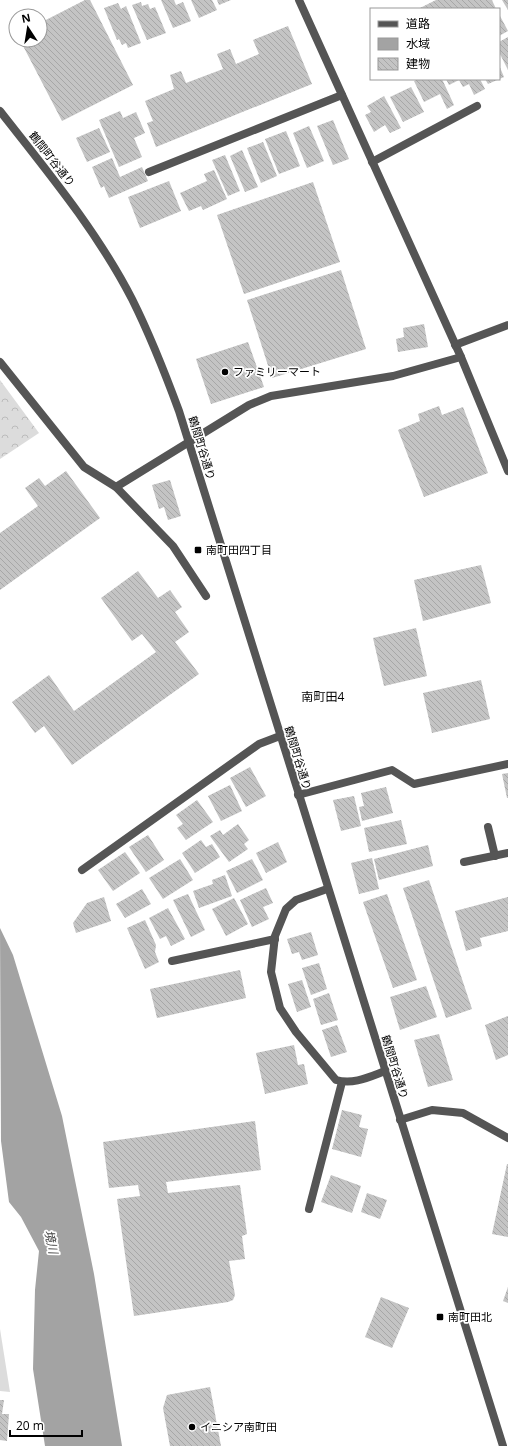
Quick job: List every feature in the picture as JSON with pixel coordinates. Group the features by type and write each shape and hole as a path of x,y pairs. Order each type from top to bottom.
{"street":[{"path":"299,0 461,357 508,471"},
{"path":"149,172 342,95"},
{"path":"372,162 477,106"},
{"name":"鶴間町谷通り","path":"0,111 76,209 106,254 132,299 159,358 189,442 327,888 503,1446"},
{"path":"455,345 508,325"},
{"path":"116,486 249,405 271,396 393,376 461,357"},
{"path":"0,362 84,467 116,486 173,546 206,596"},
{"path":"82,870 259,744 280,736"},
{"path":"298,795 392,770 414,784 508,764"},
{"path":"488,827 495,856"},
{"path":"464,862 508,853"},
{"path":"327,888 296,900 286,909 275,939 271,972 280,1008 296,1032 336,1080 342,1082 355,1081 385,1071"},
{"path":"172,961 275,939"},
{"path":"309,1209 342,1082"},
{"path":"400,1120 432,1110 462,1113 508,1138"}],"green space":[{"path":"0,380 39,433 0,459"},
{"path":"0,1329 10,1392 0,1391"}],"water":[{"name":"境川","path":"0,928 13,955 62,1116 94,1274 122,1446 45,1446 33,1369 35,1290 39,1251 21,1217 9,1202 1,1141"}],"building":[{"path":"85,0 90,0 133,85 62,121 24,48 48,48 48,19"},
{"path":"161,0 174,0 176,5 183,2 191,21 173,28"},
{"path":"191,0 212,0 217,10 199,18"},
{"path":"217,0 231,0 219,5"},
{"path":"436,0 492,0 496,8 420,8"},
{"path":"502,0 508,0 508,10"},
{"path":"141,2 142,6 148,4 150,9 155,7 166,33 147,40 132,5"},
{"path":"118,3 121,9 126,6 141,43 128,48 126,43 122,45 119,39 117,40 104,8"},
{"path":"500,16 508,31 500,35"},
{"path":"288,26 312,84 156,147 147,123 153,121 145,101 174,89 170,75 181,71 186,83 223,69 217,54 230,49 236,64 259,54 253,40"},
{"path":"508,37 508,70 500,54 500,41"},
{"path":"500,67 504,77 500,79"},
{"path":"442,80 454,105 447,109 440,94 424,102 414,81"},
{"path":"446,80 459,80 449,85"},
{"path":"459,80 480,80 485,89 474,95 469,84 463,87"},
{"path":"486,80 497,80 488,84"},
{"path":"411,87 424,112 403,122 390,97"},
{"path":"384,96 401,128 390,133 385,125 374,132 365,115 371,112 367,106"},
{"path":"120,111 123,118 136,112 145,133 134,138 142,157 119,167 99,120"},
{"path":"333,120 349,159 333,165 317,126"},
{"path":"309,126 324,161 307,168 293,133"},
{"path":"99,128 110,152 87,162 76,138"},
{"path":"286,131 300,166 279,174 265,139"},
{"path":"263,142 277,176 261,183 247,148"},
{"path":"242,150 258,187 245,192 230,156"},
{"path":"225,155 240,191 228,196 212,160"},
{"path":"112,158 120,177 142,167 148,181 109,198 104,186 101,188 92,167"},
{"path":"214,170 227,199 203,210 201,206 189,211 180,193 207,181 204,174"},
{"path":"169,181 181,211 140,228 128,197"},
{"path":"313,182 340,262 244,294 217,215"},
{"path":"341,270 366,349 272,378 247,300"},
{"path":"424,324 428,347 398,352 396,339 404,337 403,328"},
{"path":"248,342 264,387 211,404 196,359"},
{"path":"439,406 442,415 463,407 488,473 424,497 398,430 420,421 418,414"},
{"path":"66,471 100,518 0,590 0,533 38,506 25,488 39,478 45,486"},
{"path":"170,480 181,516 168,520 164,507 159,509 152,485"},
{"path":"481,565 491,603 423,621 414,580"},
{"path":"138,571 158,598 170,590 182,607 175,612 189,632 175,642 199,674 72,765 44,726 35,733 12,702 49,675 74,711 156,652 142,634 132,641 101,598"},
{"path":"416,628 427,676 384,686 373,638"},
{"path":"481,680 490,719 432,733 423,693"},
{"path":"250,767 266,796 246,807 230,778"},
{"path":"508,773 508,798 507,798 502,774"},
{"path":"230,785 242,811 221,821 208,796"},
{"path":"386,787 393,813 362,821 359,807 364,806 361,793"},
{"path":"354,796 361,826 341,831 333,800"},
{"path":"197,800 213,822 186,840 177,828 183,824 176,815"},
{"path":"401,820 407,844 369,852 364,828"},
{"path":"238,824 249,840 244,844 248,849 229,862 210,836 220,830 223,835"},
{"path":"148,835 164,860 146,872 129,847"},
{"path":"201,840 206,847 212,844 220,857 195,873 182,853"},
{"path":"278,842 287,862 266,873 256,853"},
{"path":"428,845 433,866 379,880 374,859"},
{"path":"125,852 140,873 113,891 98,870"},
{"path":"372,858 379,889 359,894 351,863"},
{"path":"180,859 193,880 163,899 149,878"},
{"path":"252,859 263,880 237,893 226,871"},
{"path":"225,875 232,896 199,908 193,891 213,884 212,880"},
{"path":"429,880 472,1009 446,1018 403,888"},
{"path":"266,888 273,903 263,907 269,919 252,927 240,900"},
{"path":"142,889 151,904 125,918 116,904"},
{"path":"188,894 205,930 191,937 173,900"},
{"path":"387,894 417,980 393,988 363,902"},
{"path":"104,897 111,921 76,933 73,923 87,903"},
{"path":"508,897 508,931 480,938 482,946 466,951 455,911"},
{"path":"234,898 248,924 226,936 212,909"},
{"path":"168,908 185,939 171,946 166,936 160,939 149,918"},
{"path":"145,920 156,945 155,952 159,962 145,969 127,928"},
{"path":"311,932 318,955 302,960 299,952 292,954 287,939"},
{"path":"319,963 327,989 311,995 302,968"},
{"path":"240,970 246,998 157,1018 150,989"},
{"path":"302,980 311,1007 297,1012 288,984"},
{"path":"426,986 437,1017 400,1030 390,997"},
{"path":"329,993 338,1020 321,1025 313,999"},
{"path":"508,1016 508,1055 496,1060 485,1025"},
{"path":"337,1025 347,1052 331,1057 322,1030"},
{"path":"439,1034 453,1080 428,1087 414,1040"},
{"path":"294,1045 298,1065 304,1064 308,1084 265,1094 256,1053"},
{"path":"342,1110 362,1115 359,1127 368,1129 361,1157 332,1149"},
{"path":"255,1121 261,1170 166,1182 168,1193 240,1185 247,1234 242,1236 245,1259 229,1261 235,1295 233,1300 134,1316 117,1199 140,1196 138,1185 109,1188 103,1142"},
{"path":"508,1164 508,1237 492,1234"},
{"path":"331,1175 361,1186 352,1213 321,1202"},
{"path":"367,1193 387,1200 380,1219 361,1212"},
{"path":"508,1287 508,1303 503,1301"},
{"path":"381,1297 409,1308 392,1348 365,1337"},
{"name":"イニシア南町田","path":"210,1387 221,1446 170,1446 163,1408 167,1395"},
{"path":"0,1400 4,1400 2,1414 9,1414 7,1441 0,1440"}],"place":[{"name":"ファミリーマート","path":"225,372"},
{"name":"南町田四丁目","path":"198,550"},
{"name":"南町田北","path":"440,1317"},
{"name":"イニシア南町田","path":"192,1427"}],"district":[{"name":"南町田4","path":"323,697"}]}
